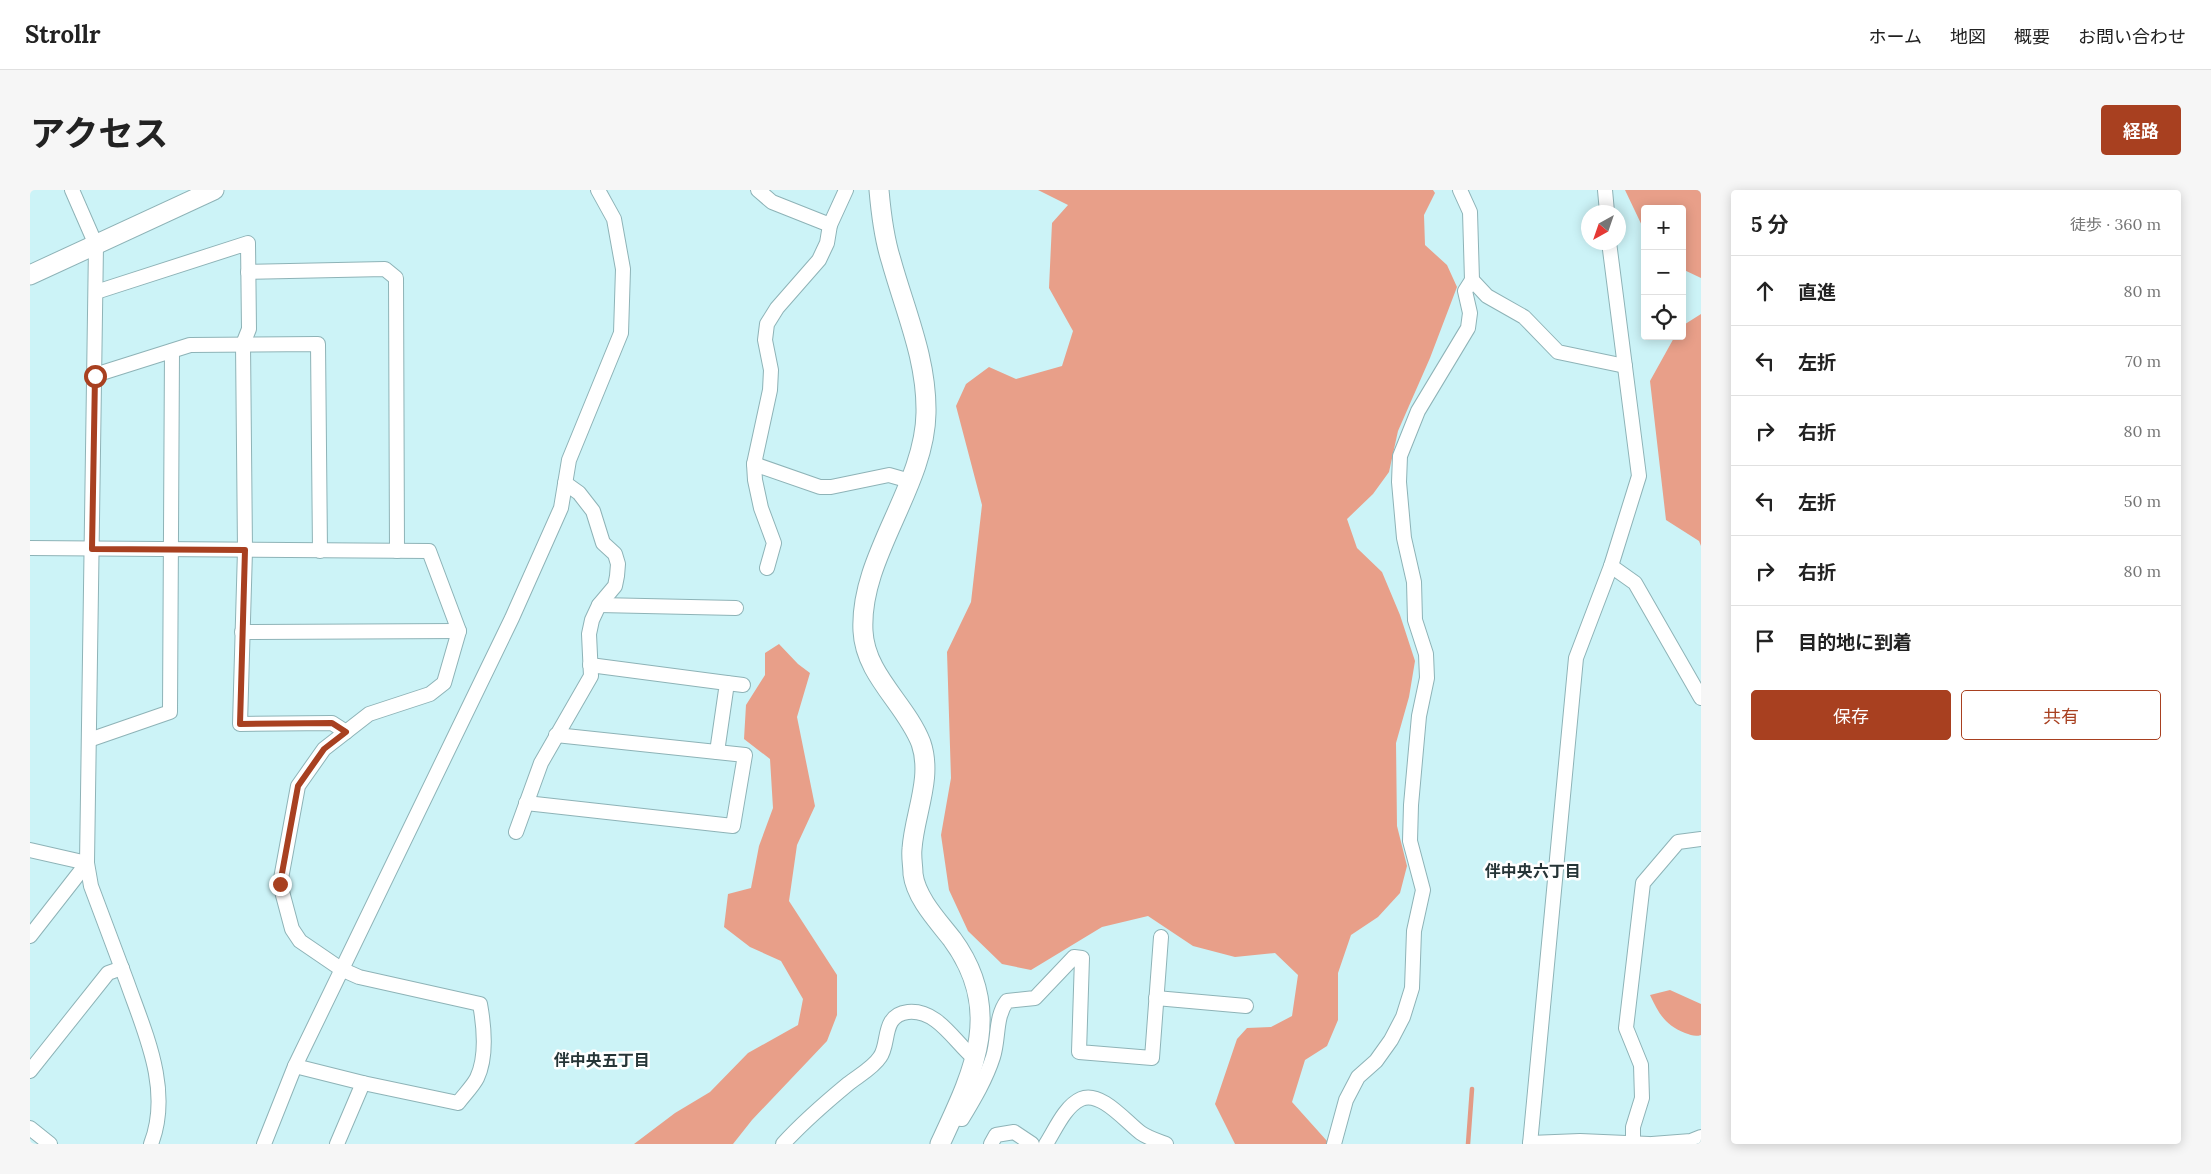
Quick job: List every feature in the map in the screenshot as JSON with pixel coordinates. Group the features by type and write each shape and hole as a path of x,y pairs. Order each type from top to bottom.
{"street":[{"path":"30,274 214,190"},
{"path":"264,1144 295,1066 515,610 561,508 569,460 621,333 623,269 614,219 598,190"},
{"path":"758,190 772,202 830,224"},
{"path":"767,568 774,543 761,508 755,480 754,464 770,390 771,370 765,340 767,324 777,308 819,260 827,243 830,224 846,190"},
{"path":"880,190 890,258 924,372 926,414 922,452 877,563 864,606 863,634 871,660 883,684 907,717 921,744 925,772 912,849 914,878 926,904 955,944 972,976 981,1008 978,1046 967,1086 940,1144"},
{"path":"1334,1144 1346,1100 1354,1084 1358,1077 1376,1061 1391,1040 1403,1017 1412,988 1414,931 1423,890 1410,841 1411,805 1419,716 1427,678 1426,654 1416,620 1414,582 1404,538 1399,482 1400,456 1418,411 1468,328 1470,313 1465,291 1472,280 1470,212 1460,190"},
{"path":"1605,190 1606,205"},
{"path":"75,191 96,244 87,863 92,886 152,1052 159,1095 155,1134 151,1144"},
{"path":"96,292 248,243 249,329 243,344 245,550 240,724 332,723 346,732"},
{"path":"1610,250 1639,476 1611,566 1576,658 1530,1144 1580,1141 1651,1144 1691,1141 1701,1136"},
{"path":"248,272 385,269 396,278 397,551"},
{"path":"1472,280 1487,296 1524,317 1558,352 1625,366"},
{"path":"95,376 190,345 318,344 320,550"},
{"path":"89,740 170,712 172,351"},
{"path":"754,464 820,487 831,487 890,475 910,481"},
{"path":"516,832 541,763 591,676 589,634 592,620 599,605 615,586 618,564 615,554 603,543 593,511 578,493 565,483"},
{"path":"30,548 429,551 459,631 444,683 430,694 369,714 324,749 298,786 280,884 292,929 300,941 341,969 359,977 480,1004 483,1020 482,1063 477,1078 458,1103 363,1083 295,1066"},
{"path":"1611,566 1635,584 1701,698"},
{"path":"599,605 736,608"},
{"path":"242,632 459,631"},
{"path":"590,665 743,686"},
{"path":"717,752 727,683"},
{"path":"526,803 733,826 745,756 556,735"},
{"path":"1633,1144 1633,1127 1642,1098 1641,1065 1626,1028 1643,883 1678,842 1701,839"},
{"path":"30,850 87,863"},
{"path":"30,936 87,863"},
{"path":"952,1118 962,1119 981,1086 993,1055 1000,1010 1007,1001 1035,998 1074,957 1082,958 1079,1052 1152,1058 1161,937"},
{"path":"30,1071 108,973 122,968"},
{"path":"1156,998 1246,1006"},
{"path":"787,1142 823,1105 881,1057 886,1032 894,1018 908,1012 927,1015 946,1028 961,1049 974,1059"},
{"path":"337,1144 363,1083"},
{"path":"1046,1144 1070,1108 1081,1098 1093,1097 1106,1104 1140,1139 1166,1144"},
{"path":"30,1128 50,1144"},
{"path":"991,1144 996,1135 1014,1132 1032,1144"}],"shaded area":[{"path":"1038,190 1433,190 1435,193 1424,215 1425,245 1447,265 1457,287 1430,358 1398,431 1389,472 1373,494 1347,519 1357,548 1382,572 1400,615 1415,661 1409,697 1396,743 1397,826 1407,866 1400,893 1378,917 1351,935 1338,973 1338,1020 1327,1046 1305,1060 1292,1102 1327,1141 1327,1144 1235,1144 1215,1104 1237,1039 1247,1028 1271,1027 1292,1016 1298,975 1275,953 1235,957 1193,946 1148,916 1102,927 1031,970 1002,964 968,931 949,890 941,835 951,778 947,652 971,602 982,505 956,406 966,384 989,367 1016,379 1062,366 1073,331 1049,288 1052,223 1068,205"},
{"path":"1625,190 1701,190 1701,278 1686,271 1686,205 1641,205 1641,224"},
{"path":"1701,314 1701,546 1699,541 1666,520 1650,381 1673,340 1686,340 1686,323"},
{"path":"779,644 798,664 810,673 797,717 815,806 797,845 789,901 837,975 837,1015 827,1041 752,1120 733,1144 634,1144 675,1113 710,1092 748,1053 798,1025 803,999 781,961 750,947 724,927 728,894 751,888 759,846 773,808 770,759 744,739 746,705 765,675 765,653"},
{"path":"1670,990 1701,1004 1701,1035 1693,1036 1678,1030 1660,1013 1650,995"}],"waterway":[{"path":"1468,1144 1472,1089"}],"district":[{"name":"伴中央六丁目","path":"1533,871"},
{"name":"伴中央五丁目","path":"602,1060"}],"route":[{"path":"95,376 92,549 245,550 240,724 332,723 346,732 324,749 298,786 280,884"}]}
